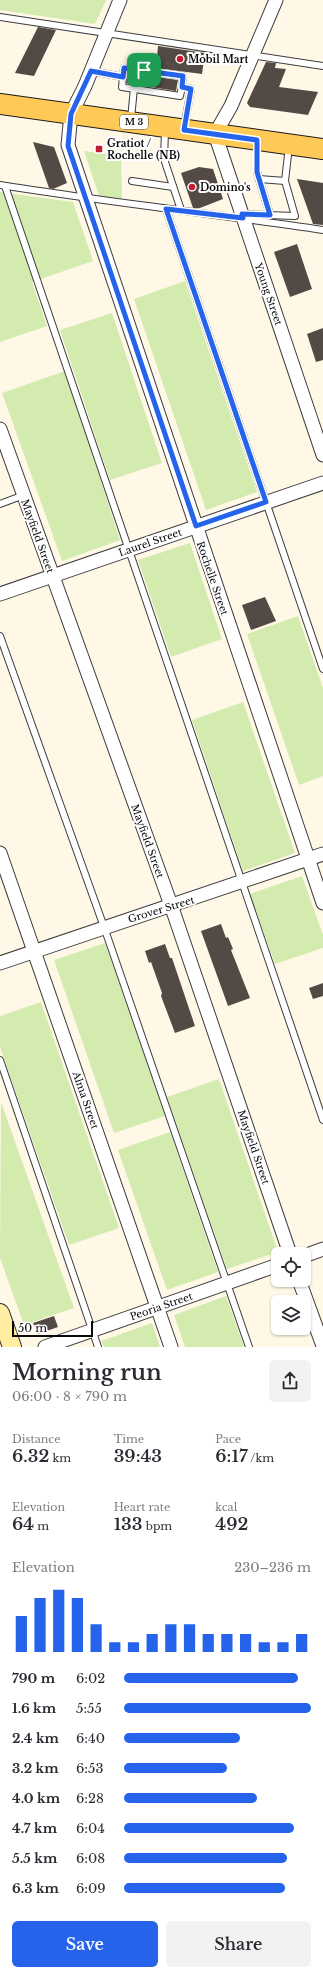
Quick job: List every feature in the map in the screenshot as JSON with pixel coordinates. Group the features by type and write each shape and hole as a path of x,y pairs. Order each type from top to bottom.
{"main road":[{"name":"M 3","path":"0,104 323,149"}],"street":[{"name":"Rochelle Street","path":"120,0 91,71 71,114 68,146 323,903"},
{"path":"215,134 231,106 276,0"},
{"name":"Young Street","path":"215,134 323,455"},
{"name":"Mayfield Street","path":"0,429 172,905 288,1247"},
{"name":"Laurel Street","path":"0,594 323,483"},
{"name":"Alma Street","path":"0,854 35,951 171,1347"},
{"name":"Grover Street","path":"0,963 323,854"},
{"path":"311,1253 323,1249"},
{"name":"Peoria Street","path":"45,1347 271,1267"},
{"path":"302,1287 323,1346"},
{"path":"0,1313 12,1347"}],"lane":[{"path":"0,17 323,66"},
{"path":"124,68 170,76 183,76 180,96 167,92 122,87 123,77 124,68"},
{"path":"91,71 123,77"},
{"path":"181,210 164,159 191,89 182,87"},
{"path":"130,122 139,88"},
{"path":"257,140 257,172 270,215"},
{"path":"243,216 296,216 285,181 290,145"},
{"path":"259,179 285,181"},
{"path":"132,181 173,187"},
{"path":"323,230 243,216 166,209 85,199 3,186 130,549 323,1120"},
{"path":"166,209 323,669"},
{"path":"0,504 24,495"},
{"path":"0,636 104,927 249,1347"},
{"path":"0,1060 98,1347"}],"green space":[{"path":"0,0 106,0 95,24 0,10"},
{"path":"84,151 121,156 122,199 99,196"},
{"path":"0,192 73,202 93,261 32,282 47,326 0,342"},
{"path":"185,281 257,492 206,510 134,299"},
{"path":"112,313 162,463 110,480 60,330"},
{"path":"65,371 120,540 62,561 2,393"},
{"path":"190,543 222,639 171,657 138,560"},
{"path":"298,616 323,688 323,776 299,785 247,634"},
{"path":"243,702 295,853 243,871 192,720"},
{"path":"302,876 323,935 323,948 275,964 250,894"},
{"path":"105,943 165,1116 114,1133 54,960"},
{"path":"41,1002 119,1228 69,1245 0,1047 0,1016"},
{"path":"219,1079 276,1247 271,1247 271,1254 227,1269 167,1097"},
{"path":"1,1102 74,1308 24,1325 0,1258"},
{"path":"170,1132 218,1272 167,1290 118,1150"},
{"path":"226,1296 244,1347 185,1347 174,1315"},
{"path":"152,1323 160,1347 104,1347 101,1341"}],"building":[{"path":"38,27 56,30 34,76 15,73"},
{"path":"158,46 205,53 202,74 156,68"},
{"path":"266,62 276,63 275,68 286,69 279,87 318,92 308,115 250,107 247,103"},
{"path":"128,73 178,80 176,91 127,83"},
{"path":"33,142 54,147 67,183 53,189 49,188"},
{"path":"199,167 213,169 223,199 200,208 193,208 181,173"},
{"path":"297,179 323,183 323,225 313,224"},
{"path":"297,244 312,289 290,297 274,252"},
{"path":"323,328 323,360 316,362 307,334"},
{"path":"265,597 276,621 251,630 242,605"},
{"path":"221,924 226,938 228,937 233,949 231,950 250,998 228,1006 201,931"},
{"path":"165,944 170,958 172,958 195,1026 175,1033 161,996 162,993 151,962 149,963 145,951"},
{"path":"323,983 323,996 313,999 309,988"},
{"path":"54,1316 58,1327 38,1334 33,1323"}],"place":[{"name":"Mobil Mart","path":"180,59"},
{"name":"Gratiot / Rochelle (NB)","path":"99,149"},
{"name":"Domino's","path":"192,187"}],"route":[{"path":"124,68 144,70 183,76 182,87 191,89 184,130 257,140 257,172 270,215 242,214 243,218 166,209 266,502 196,526 68,146 71,114 91,71 123,77 124,68"}]}
